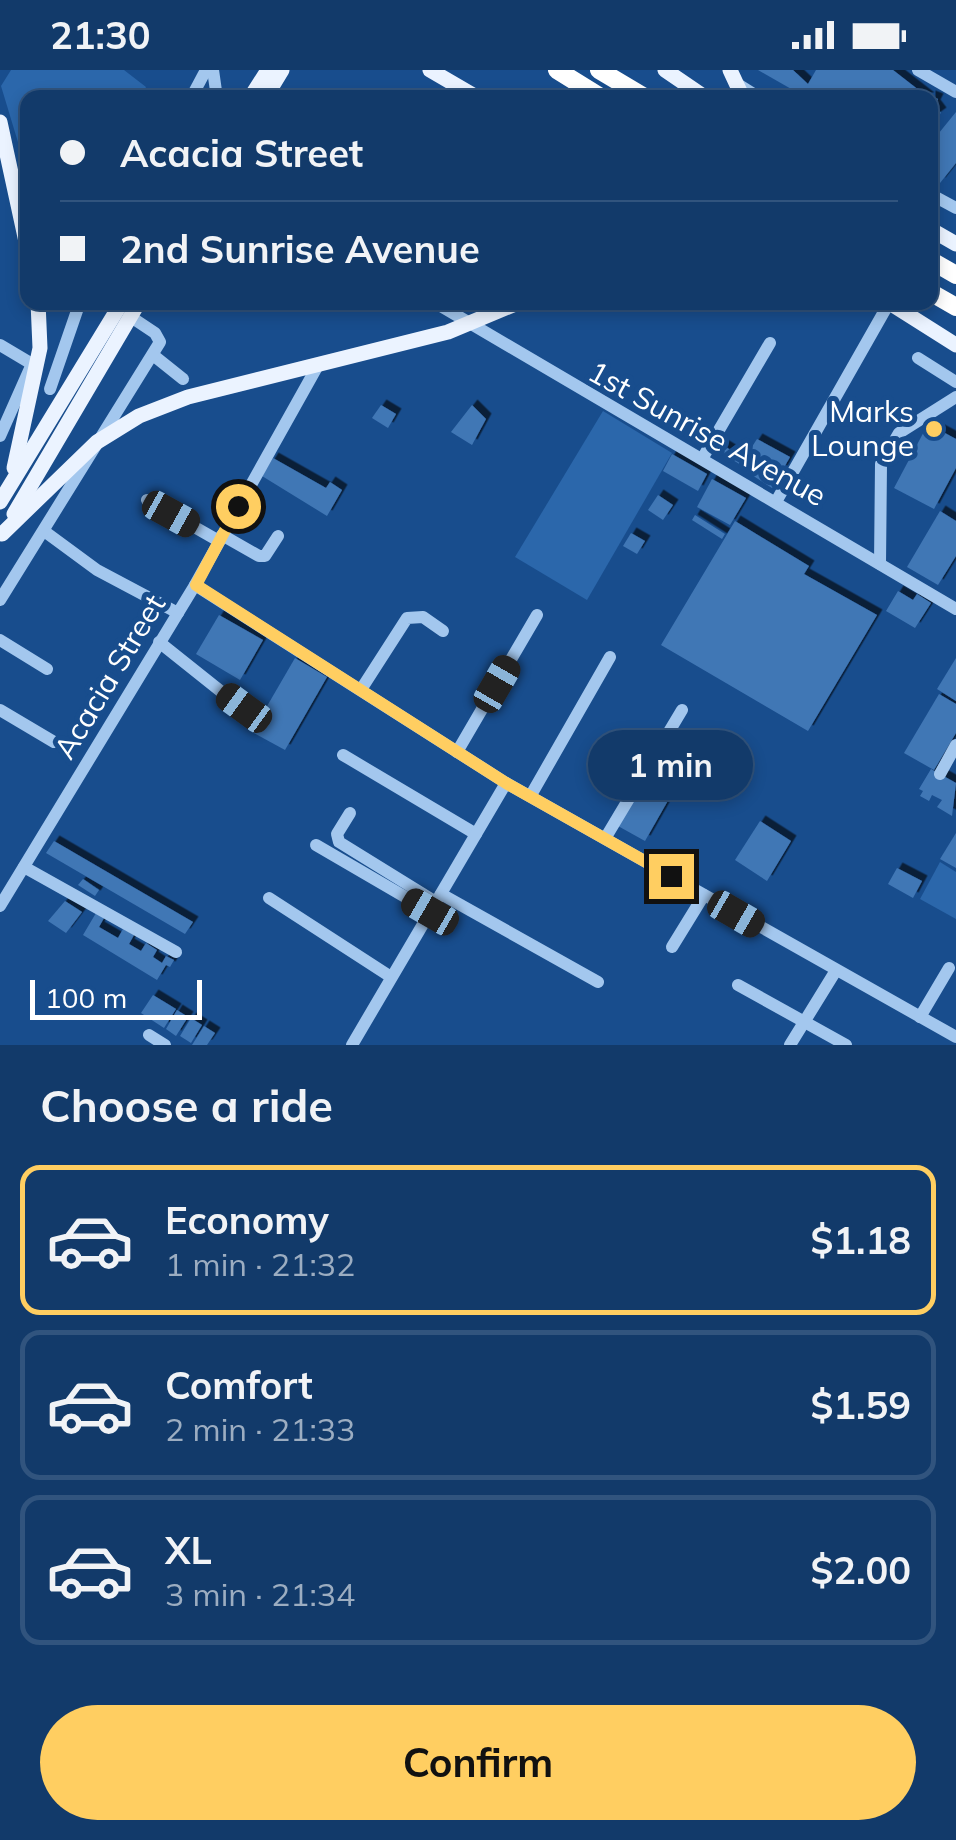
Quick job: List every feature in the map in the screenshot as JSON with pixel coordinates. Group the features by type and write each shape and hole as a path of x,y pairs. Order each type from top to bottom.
{"highway":[{"path":"557,70 589,90"},
{"path":"599,70 633,90"}],"main road":[{"path":"430,70 464,90"},
{"path":"665,70 694,90"},
{"path":"0,122 20,214"},
{"path":"9,486 29,415 40,348 38,310"},
{"path":"0,502 129,310"},
{"path":"1,536 129,310"},
{"path":"1,536 97,442 139,416 188,397 471,325 503,310"},
{"path":"899,310 956,345"}],"street":[{"path":"918,70 956,92"},
{"path":"50,389 77,310"},
{"path":"0,600 153,355 159,337 134,310"},
{"name":"1st Sunrise Avenue","path":"447,310 777,500 956,609"},
{"path":"777,500 884,310"},
{"path":"702,458 770,343"},
{"path":"0,344 32,364"},
{"path":"0,436 40,348"},
{"path":"153,355 183,379"},
{"path":"918,358 956,382"},
{"name":"Acacia Street","path":"0,906 196,585 317,366"},
{"path":"880,564 881,464 899,433 956,396"},
{"path":"146,500 259,556 264,556 278,536"},
{"path":"44,532 97,570 178,613"},
{"path":"196,585 506,783 956,1037"},
{"path":"457,752 537,615"},
{"path":"362,688 407,618 423,617 443,631"},
{"path":"0,640 47,669"},
{"path":"160,642 244,708"},
{"path":"531,795 610,657"},
{"path":"0,710 54,742"},
{"path":"606,838 682,710"},
{"path":"940,774 956,745"},
{"path":"342,754 476,834"},
{"path":"352,1045 506,783"},
{"path":"350,813 338,834 340,842 436,903"},
{"path":"316,845 598,982"},
{"path":"24,867 176,952"},
{"path":"672,948 704,895"},
{"path":"270,898 391,977"},
{"path":"920,1017 949,968"},
{"path":"790,1045 835,972"},
{"path":"738,985 846,1045"},
{"path":"148,1035 165,1045"}],"shaded area":[{"path":"11,70 124,70 146,87 20,90 20,149 1,86"},
{"path":"603,411 672,453 587,600 515,557"},
{"path":"940,862 956,872 956,919 920,899"}],"building":[{"path":"758,70 793,70 808,84 816,70 893,70 919,90 793,90"},
{"path":"956,112 956,163 940,183 938,181 938,134"},
{"path":"381,405 396,414 388,428 372,418"},
{"path":"472,405 486,419 472,445 451,432"},
{"path":"673,414 705,433 701,440 669,421"},
{"path":"928,424 956,439 956,468 934,509 894,488"},
{"path":"711,438 745,459 741,465 707,444"},
{"path":"757,439 790,457 782,471 748,453"},
{"path":"672,454 707,474 698,491 663,471"},
{"path":"273,458 326,488 330,482 342,490 327,516 262,476"},
{"path":"747,458 778,478 772,488 741,468"},
{"path":"712,479 746,498 730,525 697,507"},
{"path":"658,495 673,505 663,520 648,510"},
{"path":"940,511 956,521 956,556 938,585 907,567"},
{"path":"695,515 725,534 722,539 692,520"},
{"path":"735,521 809,566 804,574 877,615 808,731 661,645"},
{"path":"631,533 645,541 637,554 623,546"},
{"path":"898,591 913,600 917,594 931,603 915,628 886,611"},
{"path":"219,615 263,640 240,680 196,654"},
{"path":"295,658 327,677 285,750 252,732"},
{"path":"956,658 956,701 937,689"},
{"path":"939,694 956,704 956,733 934,770 904,753"},
{"path":"931,769 956,783 952,816 937,807 942,800 932,795 929,801 920,796 923,791 919,789"},
{"path":"647,775 674,790 645,841 618,826"},
{"path":"760,821 791,841 767,881 735,860"},
{"path":"956,833 956,868 940,859"},
{"path":"54,841 193,922 185,934 46,853"},
{"path":"897,868 922,881 913,898 888,884"},
{"path":"83,879 99,890 95,896 78,885"},
{"path":"65,901 82,912 66,933 48,921"},
{"path":"96,913 104,918 99,927 118,938 123,929 134,935 129,944 141,951 146,943 157,950 153,957 162,963 166,956 174,960 170,967 166,965 157,980 83,935"},
{"path":"153,995 176,1009 164,1028 141,1013"},
{"path":"177,1010 188,1017 176,1036 166,1029"},
{"path":"191,1018 202,1025 191,1043 180,1036"},
{"path":"204,1026 215,1033 207,1045 192,1045"}],"place":[{"name":"Marks Lounge","path":"934,429"}],"route":[{"path":"238,506 196,585 326,664 506,783 671,876"}]}
